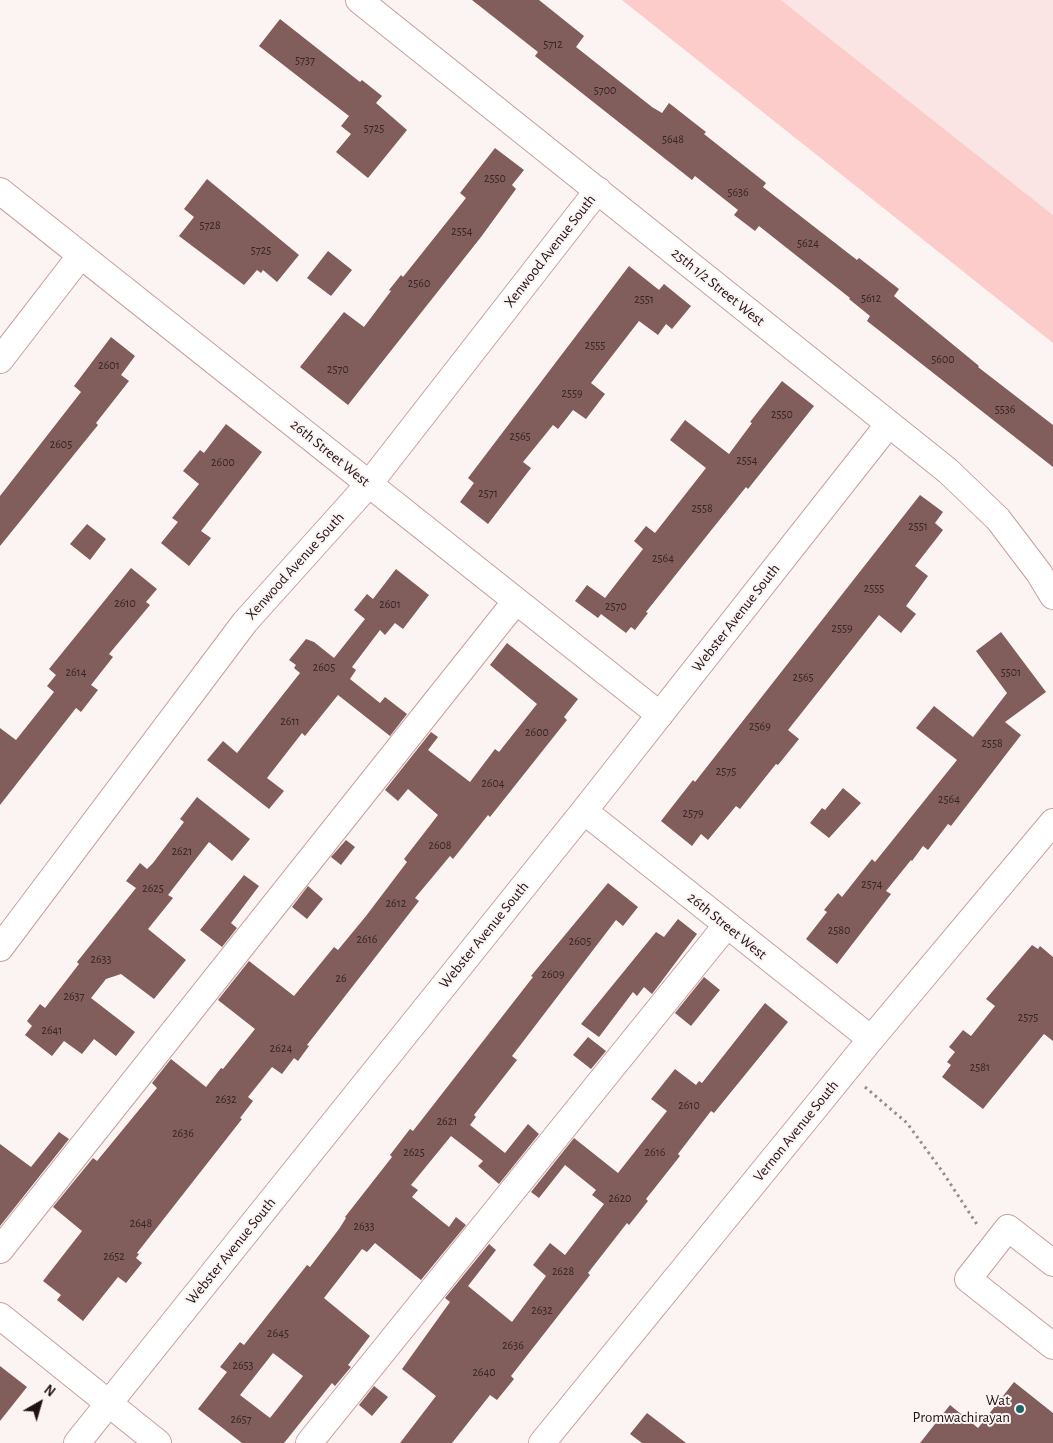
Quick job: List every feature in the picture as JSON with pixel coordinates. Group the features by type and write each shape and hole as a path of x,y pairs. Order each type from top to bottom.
{"street":[{"name":"25th 1/2 Street West","path":"360,0 888,425 948,471 998,519 1039,573 1053,596"},
{"name":"Xenwood Avenue South","path":"0,948 245,622 369,484 598,190"},
{"name":"26th Street West","path":"0,191 660,715"},
{"path":"0,360 81,255"},
{"name":"Webster Avenue South","path":"77,1443 584,812 888,425"},
{"path":"0,1250 516,601"},
{"name":"26th Street West","path":"584,812 871,1039"},
{"name":"Vernon Avenue South","path":"542,1443 871,1039 1053,822"},
{"path":"309,1443 726,926"},
{"path":"1053,1263 1008,1228 968,1279 1053,1346"},
{"path":"0,1316 158,1443"}],"path":[{"path":"845,1071 907,1123 960,1197 990,1251"}],"shaded area":[{"path":"622,0 781,0 1053,215 1053,343"},
{"path":"781,0 1053,0 1053,215"}],"building":[{"path":"472,0 539,0 584,36 576,47 652,107 662,113 669,103 706,132 704,134 766,183 763,187 857,260 859,258 899,289 894,296 978,367 1053,425 1053,467 867,321 870,316 850,298 759,226 755,231 734,215 738,210 695,176 692,180 535,56 538,52"},
{"path":"280,19 360,82 362,80 382,96 376,103 407,130 368,178 336,152 351,134 341,126 349,116 259,46"},
{"path":"495,148 524,170 512,185 516,189 481,237 348,405 300,367 344,312 364,327 391,291 389,290 401,275 403,277 466,198 460,193"},
{"path":"207,179 299,255 277,282 263,270 261,273 257,270 244,285 179,236 194,217 184,209"},
{"path":"328,251 352,270 331,296 307,278"},
{"path":"629,266 659,290 664,284 691,306 672,329 666,324 658,335 639,321 591,383 605,394 586,419 573,410 558,429 553,425 523,462 531,468 488,524 460,502 474,483 468,478"},
{"path":"111,337 135,356 121,375 129,381 96,423 98,425 0,546 0,496 81,392 74,386"},
{"path":"782,381 814,406 748,489 746,487 713,528 646,612 648,613 635,630 631,627 626,633 601,614 598,618 575,601 587,585 605,598 643,549 634,541 646,526 655,533 706,468 670,440 685,420 729,454 752,423 750,422"},
{"path":"226,424 262,452 201,531 211,538 189,566 161,543 178,522 172,518 199,484 183,471 200,450 204,453"},
{"path":"920,495 943,512 935,523 943,530 915,566 928,576 906,606 916,614 901,633 879,615 788,730 799,739 778,765 776,764 740,809 736,806 708,840 701,834 692,846 661,821 693,780 695,782"},
{"path":"87,524 106,539 90,560 70,544"},
{"path":"131,568 157,589 146,602 150,605 109,654 113,657 91,685 98,690 81,712 76,708 0,805 0,728 16,740 54,692 47,686 56,675 49,669"},
{"path":"396,569 429,595 403,629 395,623 385,635 380,630 352,667 356,670 350,679 380,703 385,697 407,714 390,736 338,695 305,736 302,733 267,778 284,791 269,809 207,760 223,741 237,753 300,673 294,668 296,665 289,660 306,639 314,642 334,658 365,619 354,610 367,594 373,599"},
{"path":"1001,632 1046,692 1005,722 1021,735 951,826 948,824 928,850 923,846 886,891 891,894 837,964 806,939 827,912 824,910 838,893 842,897 872,859 875,862 957,760 916,728 934,706 973,737 1007,693 976,651"},
{"path":"507,643 578,699 564,717 567,720 490,817 488,815 453,859 450,856 415,898 419,901 307,1045 309,1046 298,1061 294,1058 282,1074 272,1067 248,1097 253,1101 240,1118 242,1119 137,1253 139,1254 136,1258 142,1263 126,1283 118,1277 83,1321 57,1300 61,1295 43,1281 82,1231 53,1207 93,1158 97,1161 157,1088 152,1083 171,1059 206,1087 255,1029 218,1000 249,961 294,996 334,947 338,950 366,916 407,862 404,859 438,815 408,789 398,801 385,790 431,732 438,737 428,750 470,782 495,749 499,752 537,704 490,665"},
{"path":"843,788 861,803 829,838 810,823 822,808 825,810"},
{"path":"197,797 250,839 232,861 209,842 168,895 173,898 148,929 186,960 154,999 121,974 106,979 91,998 135,1032 116,1056 94,1039 82,1054 64,1041 52,1056 25,1035 32,1026 27,1021 40,1004 45,1008 79,964 77,962 136,888 126,881 140,863 147,869 153,863 184,822 180,819"},
{"path":"346,840 355,847 341,865 331,857"},
{"path":"244,875 259,886 231,923 237,928 222,947 200,930"},
{"path":"608,883 638,907 623,926 616,920 512,1056 517,1060 474,1115 476,1117 470,1125 505,1153 528,1124 539,1134 499,1184 478,1166 483,1161 451,1136 411,1185 418,1190 412,1197 449,1227 456,1217 466,1225 421,1280 375,1243 367,1252 362,1249 324,1298 370,1336 348,1365 351,1367 335,1386 332,1383 284,1443 242,1443 198,1409 227,1372 220,1367 240,1342 244,1345 307,1265 310,1267 339,1229 345,1217 392,1157 390,1155 410,1129 413,1131 533,977 531,976","holes":["273,1353 303,1376 270,1418 240,1395"]},
{"path":"308,886 323,899 307,919 292,907"},
{"path":"678,919 697,934 652,994 644,987 637,996 633,992 599,1037 581,1024 656,932 664,937"},
{"path":"1032,945 1038,949 1040,946 1053,957 1053,1041 1044,1034 983,1109 942,1077 951,1065 947,1062 955,1052 949,1047 963,1030 971,1036 995,1006 986,999"},
{"path":"704,977 720,990 691,1026 675,1013"},
{"path":"765,1003 788,1022 714,1113 711,1111 678,1154 680,1156 646,1199 648,1201 629,1225 627,1223 588,1273 590,1275 511,1376 514,1379 497,1400 490,1395 452,1443 400,1443 436,1396 402,1369 450,1302 445,1298 489,1244 496,1250 468,1286 512,1322 546,1276 533,1265 550,1243 565,1255 604,1204 592,1195 596,1190 565,1165 539,1198 531,1192 574,1138 618,1173 667,1111 651,1099 675,1069 696,1085 699,1081 702,1083"},
{"path":"588,1037 606,1051 591,1069 573,1055"},
{"path":"59,1132 69,1139 0,1226 0,1144 31,1167"},
{"path":"0,1366 27,1387 0,1421"},
{"name":"Wat Promwachirayan","path":"1014,1382 1053,1413 1053,1443 920,1443 950,1405 978,1428"},
{"path":"374,1386 388,1397 372,1416 359,1405"},
{"path":"647,1413 686,1443 642,1443 630,1434"}],"place":[{"name":"Wat Promwachirayan","path":"1020,1409"}]}
